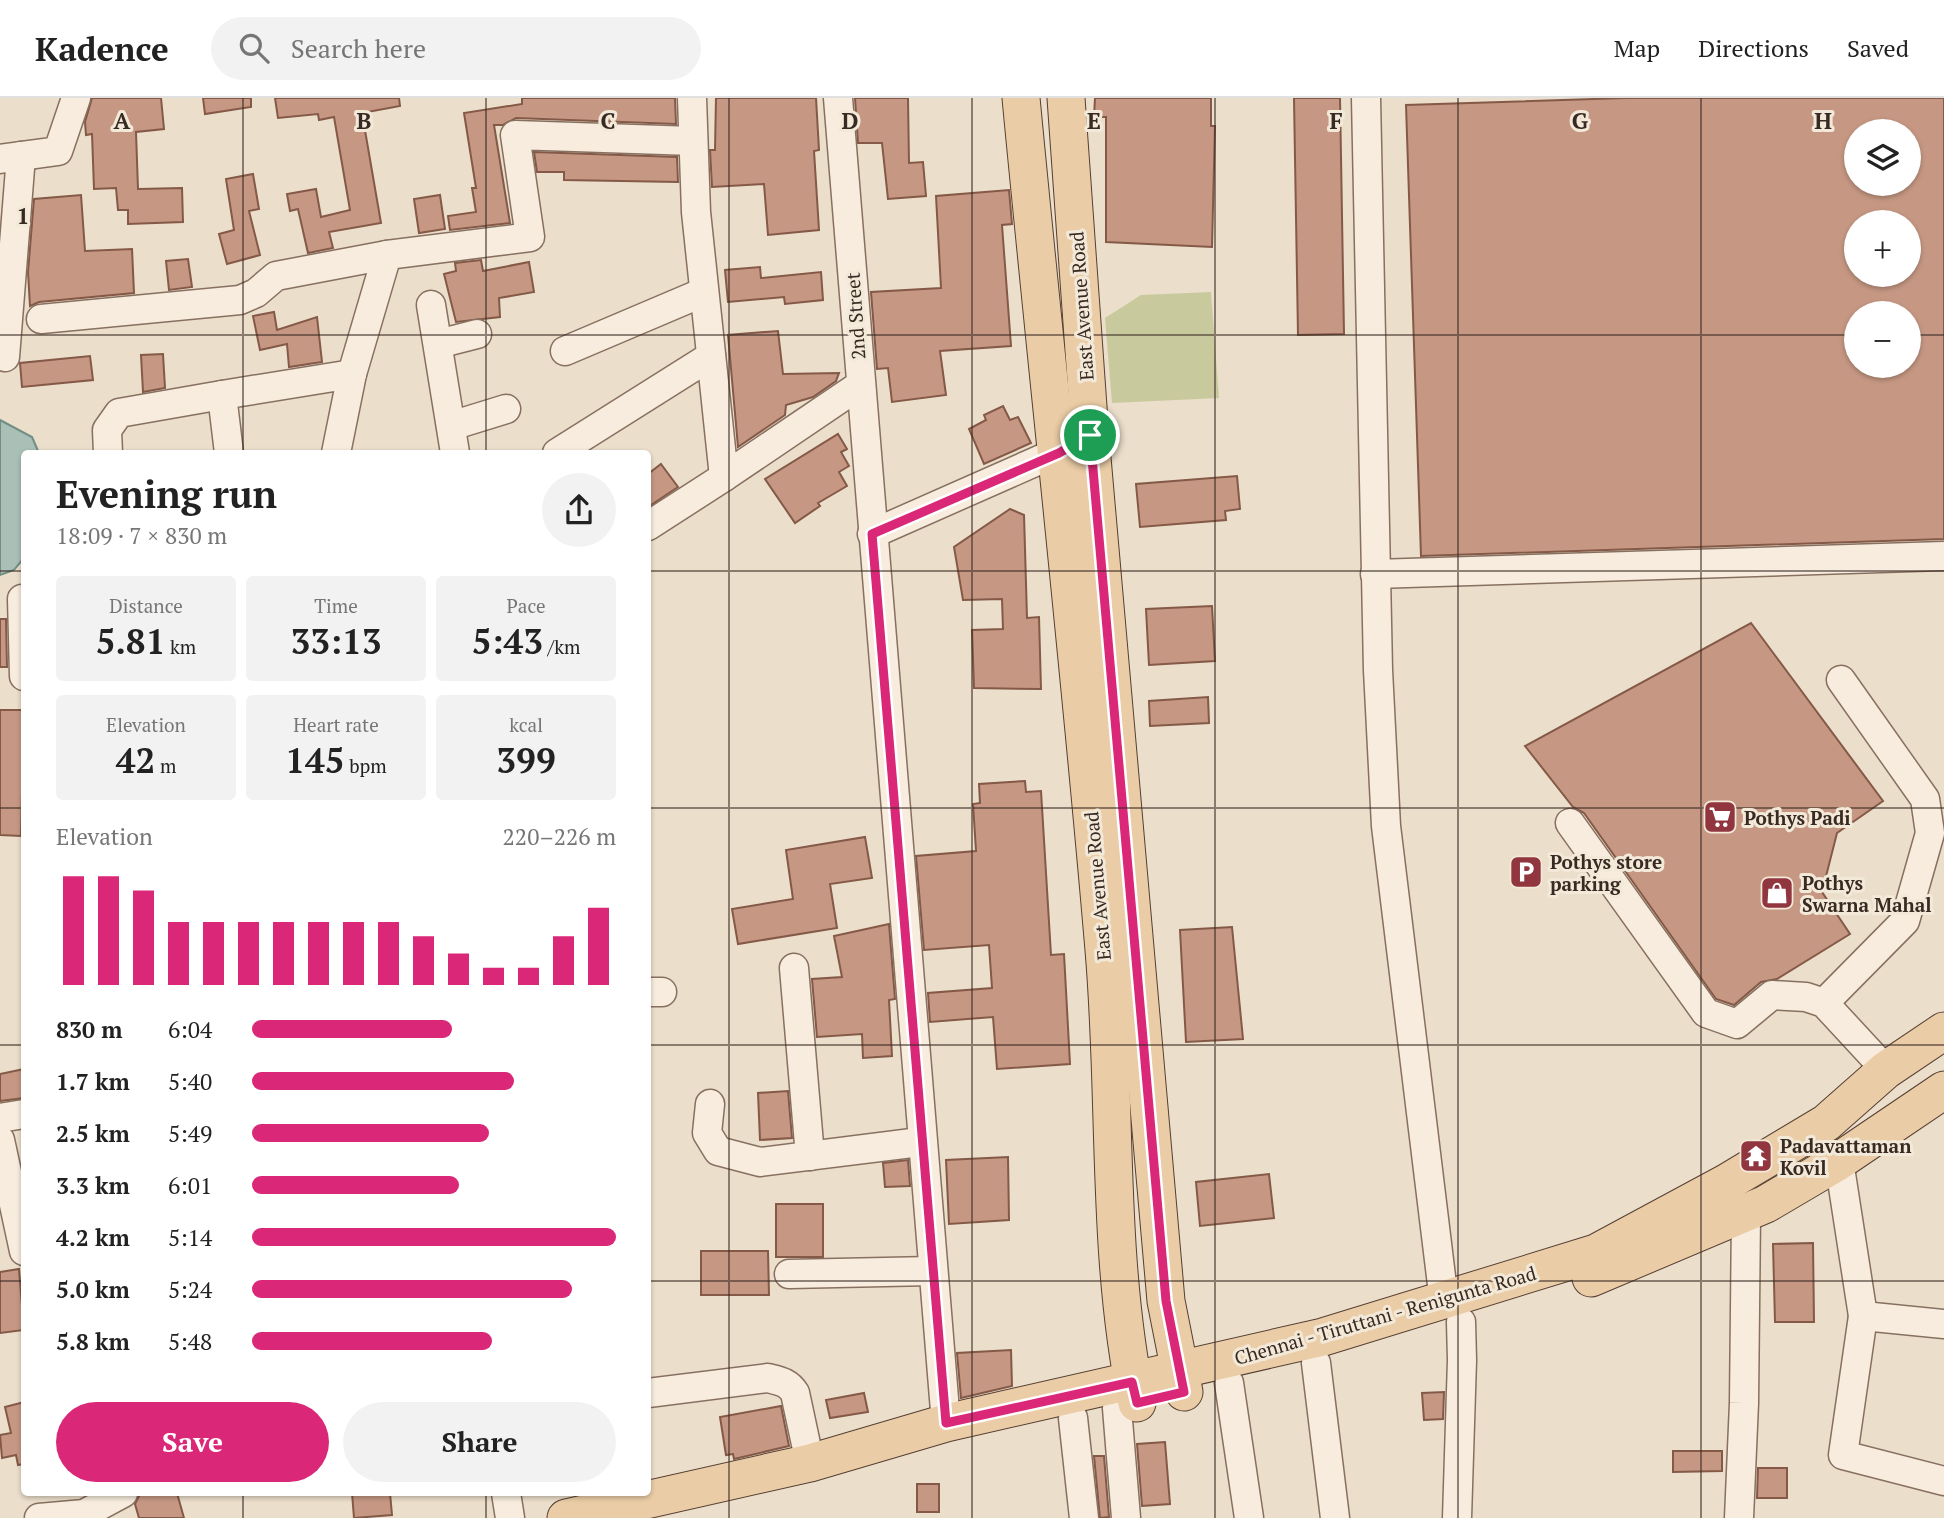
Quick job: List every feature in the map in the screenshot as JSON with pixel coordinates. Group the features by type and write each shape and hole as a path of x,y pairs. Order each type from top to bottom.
{"main road":[{"name":"East Avenue Road","path":"1021,98 1044,343 1059,453 1105,953 1129,1398"},
{"name":"East Avenue Road","path":"1066,98 1090,435 1166,1301 1181,1381"},
{"name":"Chennai - Tiruttani - Renigunta Road","path":"1181,1381 1229,1383 1316,1363 1596,1253 1726,1182 1826,1123 1886,1070 1944,1031"},
{"name":"Chennai - Tiruttani - Renigunta Road","path":"566,1518 648,1512 816,1485 951,1445 1073,1418 1310,1340 1452,1311 1604,1274 1746,1214 1839,1161 1944,1090"},
{"name":"Chennai - Tiruttani - Renigunta Road","path":"648,1512 946,1423 1129,1398"}],"street":[{"path":"5,357 10,157 58,151 76,98"},
{"path":"692,98 695,212 723,477"},
{"name":"2nd Street","path":"838,98 920,1142 946,1423"},
{"path":"1366,98 1375,574 1386,826 1452,1311 1462,1360 1457,1518"},
{"path":"41,319 240,300 256,293 276,276 387,255 530,237 515,135 693,141"},
{"path":"337,450 352,374 387,255"},
{"path":"565,351 704,292"},
{"path":"431,305 453,440 506,409"},
{"path":"438,344 477,334"},
{"path":"562,450 711,356"},
{"path":"108,450 107,430 119,413 352,374"},
{"path":"651,524 860,385"},
{"path":"222,395 229,450"},
{"path":"872,534 1059,453 1090,435"},
{"path":"1375,574 1944,556"},
{"path":"1824,1003 1905,921 1930,833 1925,799 1841,680"},
{"path":"1570,823 1706,1013 1737,1024 1772,995 1806,997 1824,1003 1886,1070"},
{"path":"794,968 810,1156"},
{"path":"710,1104 707,1133 718,1152 760,1162 920,1142"},
{"path":"0,1118 21,1114"},
{"path":"0,1140 21,1237"},
{"path":"1839,1161 1863,1316 1843,1455 1944,1481"},
{"path":"1739,1518 1744,1403 1746,1214"},
{"path":"789,1275 932,1271"},
{"path":"1863,1316 1944,1324"},
{"path":"1316,1363 1335,1518"},
{"path":"651,1394 768,1378 781,1381 790,1385 795,1393 810,1463"},
{"path":"1229,1383 1249,1518"},
{"path":"1126,1518 1129,1398"},
{"path":"1073,1418 1084,1518"},
{"path":"39,1518 79,1503 110,1496"},
{"path":"506,1496 510,1518"}],"green space":[{"path":"1211,292 1219,398 1112,403 1105,318 1141,295"}],"shaded area":[{"path":"0,420 32,437 38,450 21,450 21,562 14,570 0,575"}],"building":[{"path":"92,98 161,98 164,129 136,132 138,189 182,188 183,222 128,224 128,210 118,210 116,188 94,189 92,134 86,135 85,122"},
{"path":"203,98 251,98 251,107 205,114"},
{"path":"275,98 399,98 400,106 362,113 381,223 329,232 333,248 308,253 298,209 290,211 287,194 316,189 321,217 350,210 334,117 319,120 318,114 278,118"},
{"path":"522,98 675,98 676,124 516,118 503,125 494,125 510,223 450,230 448,216 476,212 472,188 476,188 464,113 522,104"},
{"path":"716,98 816,98 819,150 814,151 819,230 768,235 764,184 712,187 710,150 715,150"},
{"path":"855,98 908,98 909,163 923,162 926,196 888,199 882,143 858,143"},
{"path":"1095,98 1211,98 1211,126 1215,126 1212,247 1106,242 1106,117 1094,117"},
{"path":"1294,98 1340,98 1344,334 1298,335"},
{"path":"1625,98 1944,98 1944,539 1421,556 1406,105"},
{"path":"534,152 677,157 678,182 564,180 564,172 537,172"},
{"path":"253,174 259,209 249,211 260,255 227,264 219,234 234,230 226,179"},
{"path":"1009,190 1012,224 1002,225 1011,346 940,351 946,395 892,402 888,368 877,369 871,292 941,288 936,196"},
{"path":"81,195 85,251 132,249 134,293 39,302 30,306 28,272 34,199"},
{"path":"440,195 445,229 419,233 414,199"},
{"path":"188,259 192,287 169,290 166,261"},
{"path":"481,260 483,271 529,262 534,292 499,298 500,317 456,322 444,274 456,271 455,263"},
{"path":"760,267 761,278 821,272 823,300 785,304 784,297 728,302 725,270"},
{"path":"274,312 277,330 317,317 322,362 289,367 287,344 260,350 253,316"},
{"path":"778,331 783,374 839,373 836,381 813,397 786,405 785,415 738,447 728,335"},
{"path":"163,354 165,388 143,392 141,355"},
{"path":"90,356 93,380 22,387 20,363"},
{"path":"1003,406 1010,420 1018,417 1031,443 984,464 969,429 986,420 984,415"},
{"path":"838,434 847,449 841,452 849,466 839,472 847,486 818,503 820,506 795,523 765,479"},
{"path":"661,464 678,487 651,505 651,472"},
{"path":"1237,476 1240,509 1225,511 1226,520 1140,527 1136,484"},
{"path":"1010,509 1024,515 1027,618 1039,617 1041,689 974,688 972,630 1003,629 1002,599 963,600 954,547"},
{"path":"1212,606 1215,661 1149,665 1146,609"},
{"path":"0,619 6,619 7,667 0,667"},
{"name":"Pothys Padi","path":"1751,623 1883,801 1837,833 1822,892 1850,934 1777,979 1761,982 1734,1005 1716,999 1584,813 1573,807 1525,746"},
{"path":"1208,697 1209,723 1150,726 1149,701"},
{"path":"0,710 21,710 21,836 0,835"},
{"path":"1025,781 1026,792 1041,791 1051,955 1064,954 1070,1064 997,1069 993,1017 930,1022 928,993 992,988 989,945 924,950 916,856 976,851 973,804 980,803 979,784"},
{"path":"865,837 872,878 830,884 837,928 738,944 732,909 793,899 786,850"},
{"path":"889,924 895,999 889,1000 892,1056 863,1058 862,1034 817,1037 812,979 842,977 834,936"},
{"path":"1232,927 1243,1039 1186,1042 1180,930"},
{"path":"21,1070 21,1098 0,1101 0,1074"},
{"path":"788,1091 792,1138 760,1140 758,1093"},
{"path":"1008,1157 1009,1220 949,1224 946,1160"},
{"path":"908,1160 910,1186 885,1187 883,1163"},
{"path":"1269,1174 1274,1218 1200,1226 1196,1182"},
{"path":"776,1204 823,1204 823,1257 776,1257"},
{"path":"1813,1243 1814,1322 1775,1322 1773,1244"},
{"path":"701,1251 768,1251 769,1295 701,1295"},
{"path":"19,1269 21,1330 0,1333 0,1272"},
{"path":"1011,1350 1012,1386 961,1398 957,1353"},
{"path":"1444,1392 1443,1419 1424,1420 1422,1393"},
{"path":"864,1393 868,1412 830,1418 826,1400"},
{"path":"21,1403 21,1464 18,1465 16,1455 2,1458 0,1435 11,1433 5,1407"},
{"path":"781,1406 789,1446 734,1459 733,1454 726,1455 720,1417"},
{"path":"1165,1442 1170,1504 1142,1506 1137,1444"},
{"path":"1673,1451 1722,1451 1722,1471 1673,1472"},
{"path":"1094,1456 1104,1456 1109,1517 1100,1518"},
{"path":"1758,1468 1787,1468 1787,1498 1757,1498"},
{"path":"917,1484 939,1484 939,1512 917,1512"},
{"path":"139,1496 178,1496 184,1518 139,1518 135,1504"},
{"path":"352,1496 390,1496 392,1515 354,1518"}],"place":[{"name":"Pothys Padi","path":"1720,817"},
{"name":"Pothys store parking","path":"1526,872"},
{"name":"Pothys Swarna Mahal","path":"1777,893"},
{"name":"Padavattaman Kovil","path":"1756,1156"}],"route":[{"path":"1090,435 1166,1301 1184,1392 1137,1403 1132,1382 946,1423 920,1142 872,534 1059,453 1090,435"}]}
